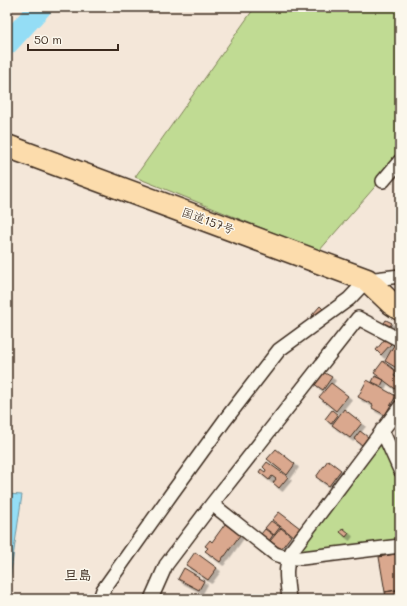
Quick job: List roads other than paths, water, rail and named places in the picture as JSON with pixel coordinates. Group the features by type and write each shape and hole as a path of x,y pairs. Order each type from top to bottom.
{"highway":[{"name":"国道157号","path":"7,146 363,279 400,309"}],"street":[{"path":"383,181 400,161"},
{"path":"100,599 104,590 146,529 225,420 279,350 349,299 363,279 400,276"},
{"path":"151,599 166,565 358,318 400,340"},
{"path":"289,599 286,569 288,558 293,549 400,407"},
{"path":"382,430 400,470"},
{"path":"212,504 275,554 288,558 302,558 400,546"}],"water":[{"path":"7,494 22,495 7,599"}],"waterway":[{"path":"7,44 41,7"}],"district":[{"name":"旦島","path":"78,575"}]}
